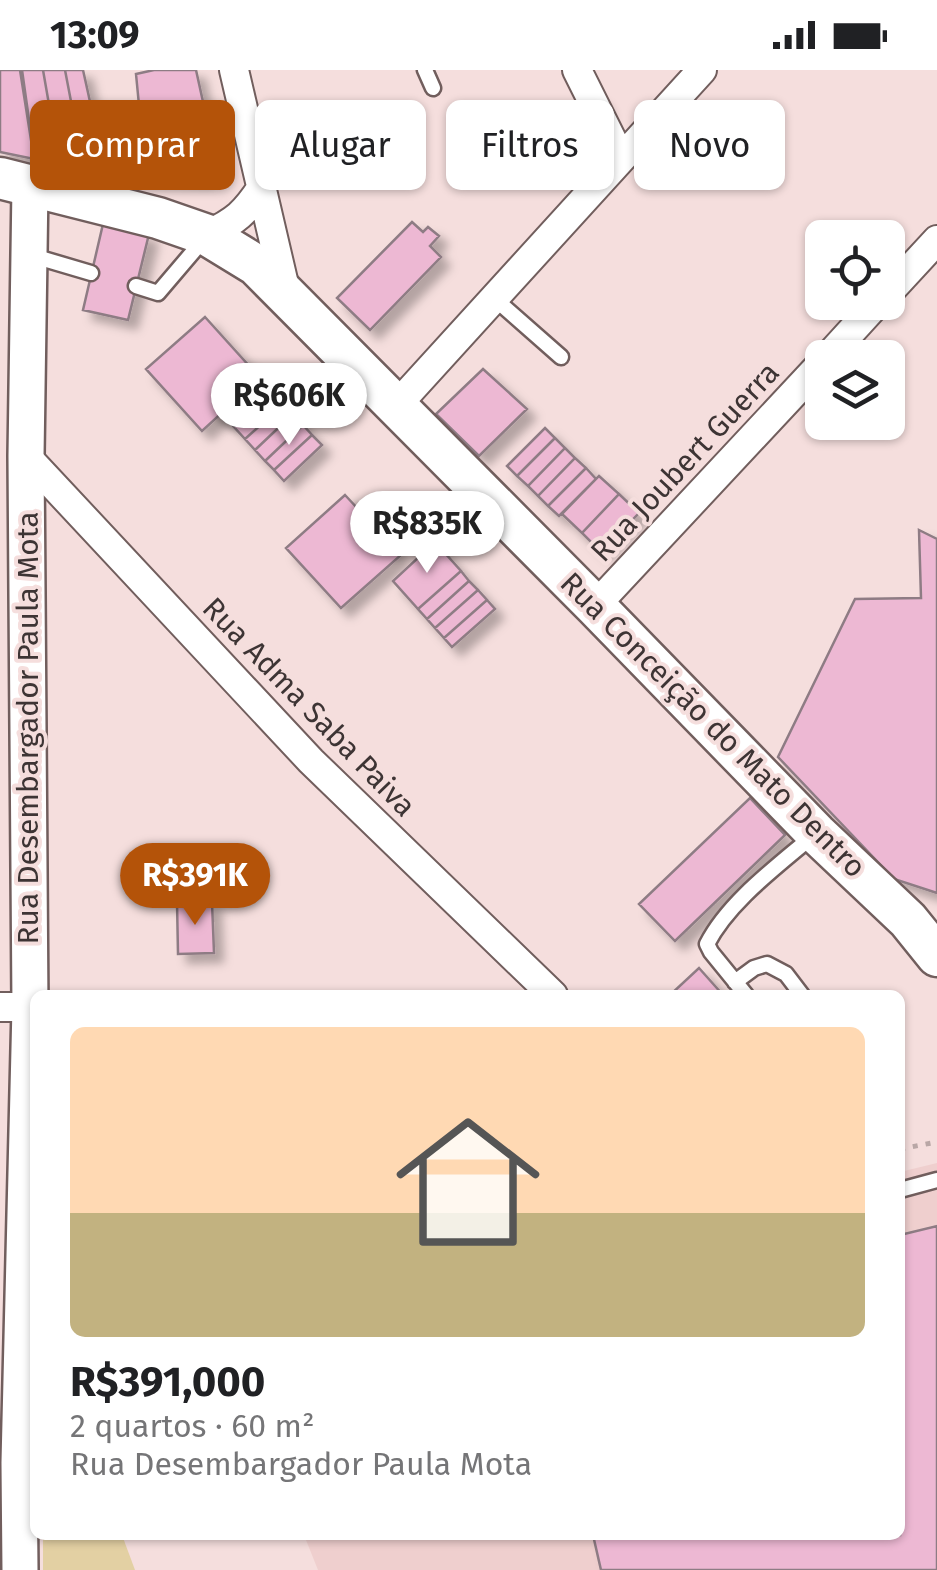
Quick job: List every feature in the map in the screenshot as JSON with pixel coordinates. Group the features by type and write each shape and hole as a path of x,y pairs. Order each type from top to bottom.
{"main road":[{"name":"Rua Conceição do Mato Dentro","path":"15,182 207,234 256,264 596,606 766,769 816,834 908,920 937,956"}],"street":[{"path":"234,70 255,158"},
{"path":"578,70 621,158"},
{"path":"396,406 702,70"},
{"name":"Rua Desembargador Paula Mota","path":"15,182 29,255 20,1570"},
{"path":"207,234 244,214 260,190"},
{"path":"263,190 286,293"},
{"path":"905,275 937,240"},
{"name":"Rua Joubert Guerra","path":"843,340 862,320"},
{"name":"Rua Joubert Guerra","path":"596,606 805,381"},
{"name":"Rua Adma Saba Paiva","path":"26,456 311,761 547,990"}],"lane":[{"path":"425,70 433,88"},
{"path":"136,286 158,293 207,234"},
{"path":"29,255 91,274"},
{"path":"494,298 561,357"},
{"path":"742,990 708,944 714,931 752,888 816,834"},
{"path":"735,982 754,968 768,964 786,974 798,990"},
{"path":"905,1189 937,1180"}],"path":[{"path":"905,1148 937,1142"}],"shaded area":[{"path":"937,1163 937,1570 318,1570 306,1540 905,1540 905,1171"},
{"path":"43,1540 124,1540 135,1570 43,1570"}],"building":[{"path":"0,70 20,70 30,158 0,152"},
{"path":"22,70 43,70 48,100 30,100 30,127"},
{"path":"43,70 65,70 71,100 48,100"},
{"path":"65,70 83,70 90,100 71,100"},
{"path":"196,70 203,100 139,100 136,74"},
{"path":"412,222 423,232 428,227 439,236 430,246 441,257 370,330 337,298"},
{"path":"103,224 149,234 128,320 83,310"},
{"path":"205,317 260,378 202,431 146,369"},
{"path":"483,369 527,409 479,456 436,414"},
{"path":"260,378 273,392 234,427 221,413"},
{"path":"273,392 284,404 245,439 234,427"},
{"path":"284,404 293,414 255,450 245,439"},
{"path":"293,414 303,425 265,461 255,450"},
{"path":"303,425 312,435 274,470 265,461"},
{"path":"545,428 555,438 517,476 507,466"},
{"path":"312,435 322,445 284,481 274,470"},
{"path":"555,438 565,448 528,486 517,476"},
{"path":"565,448 575,458 538,496 528,486"},
{"path":"575,458 586,468 548,506 538,496"},
{"path":"586,468 596,479 559,516 548,506"},
{"path":"599,476 619,494 582,533 562,514"},
{"path":"619,494 639,513 601,552 582,533"},
{"path":"345,495 401,555 341,608 286,548"},
{"path":"919,530 937,539 937,893 894,879 778,757 855,599 921,598"},
{"path":"435,542 461,571 418,609 393,581"},
{"path":"461,571 469,581 427,619 418,609"},
{"path":"469,581 478,590 435,628 427,619"},
{"path":"478,590 487,600 444,638 435,628"},
{"path":"487,600 495,609 452,647 444,638"},
{"path":"750,798 785,835 675,941 639,904"},
{"path":"177,902 212,902 214,953 178,954"},
{"path":"699,968 719,990 675,990"},
{"path":"937,1226 937,1570 601,1570 594,1540 905,1540 905,1234"}]}
